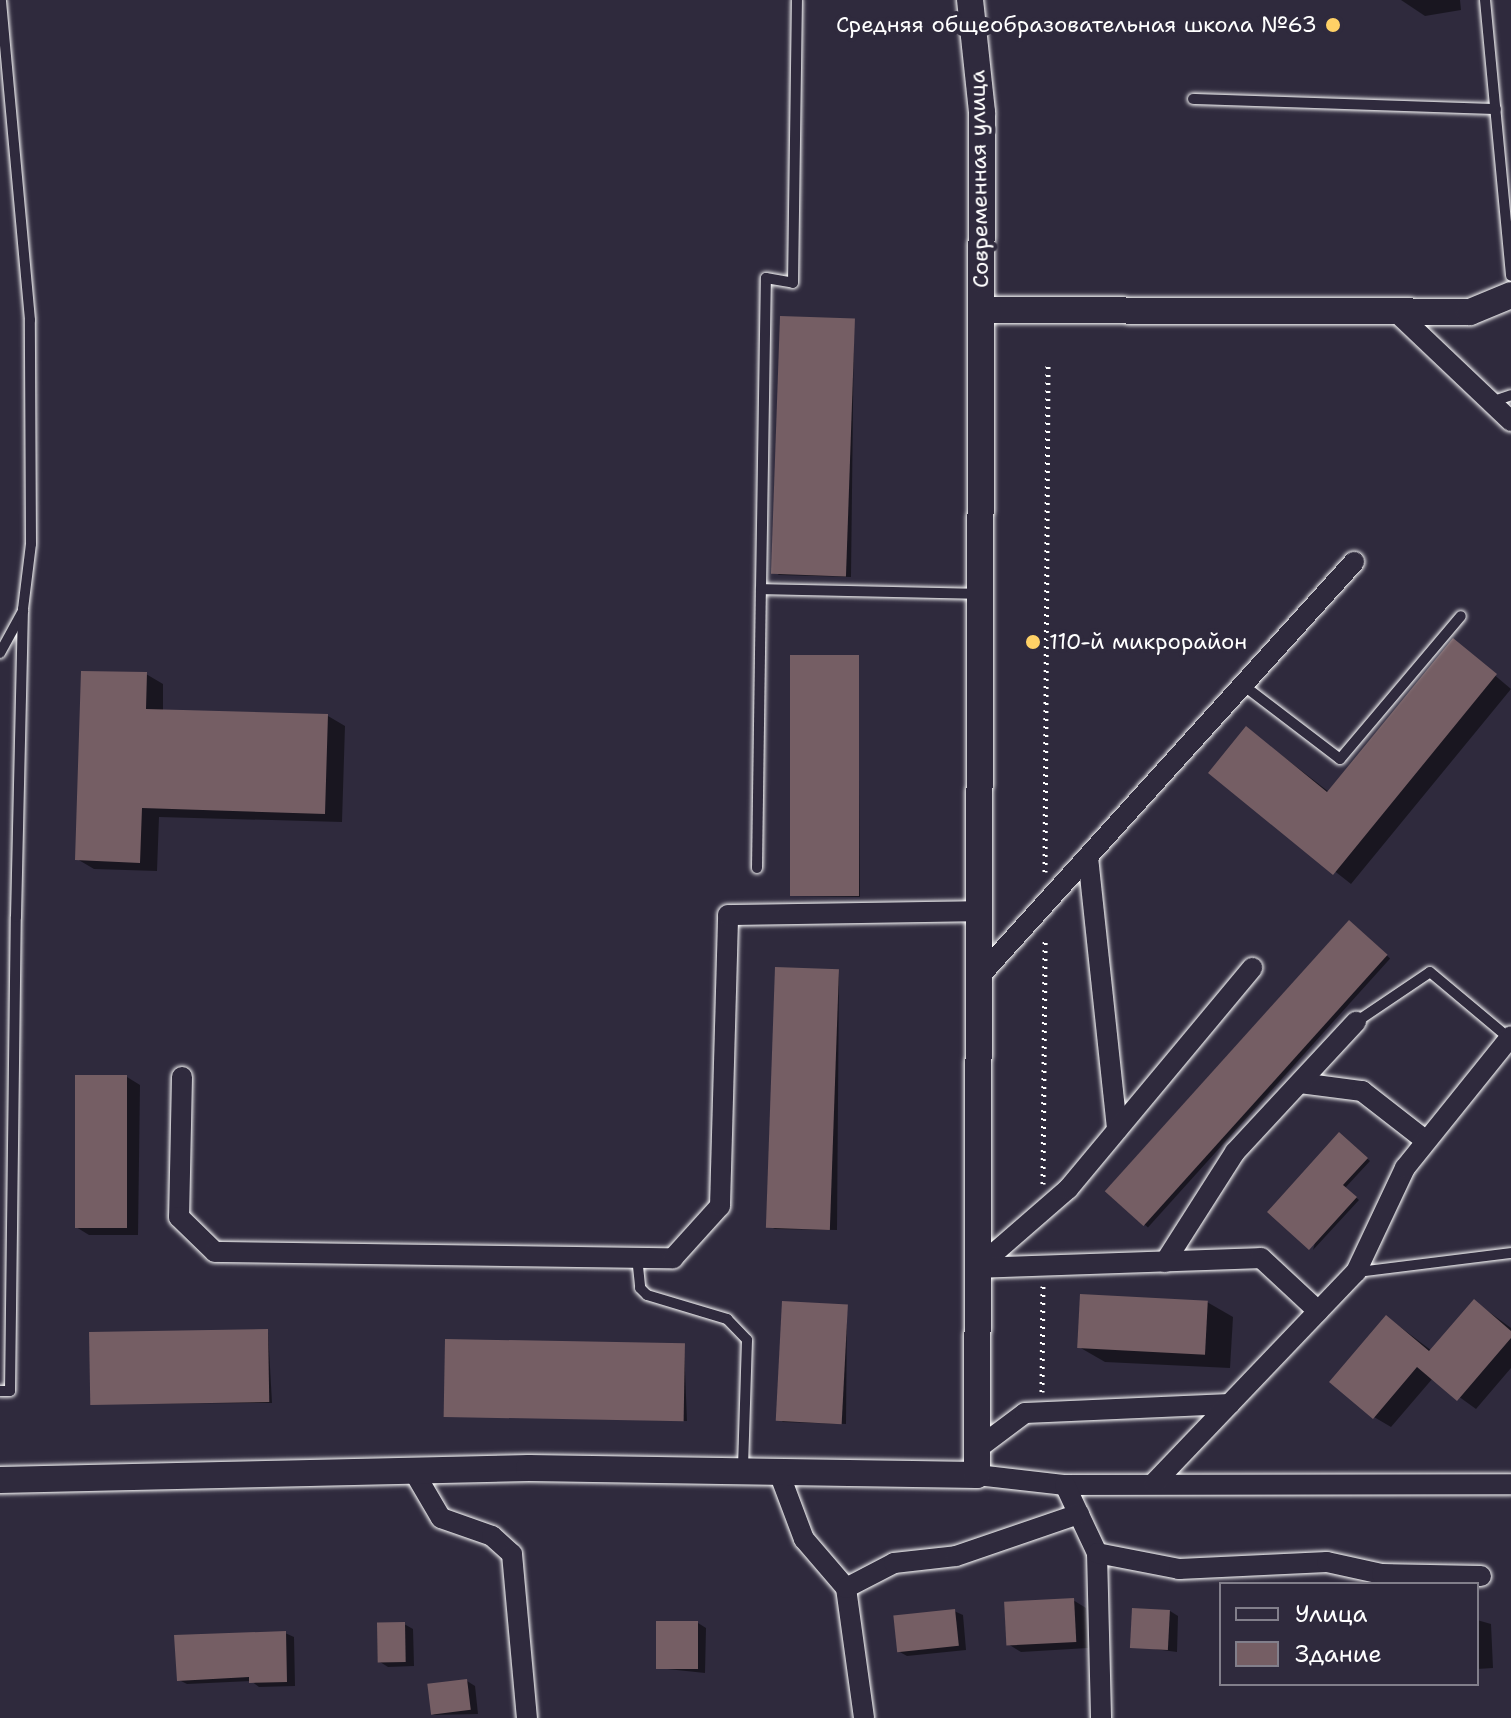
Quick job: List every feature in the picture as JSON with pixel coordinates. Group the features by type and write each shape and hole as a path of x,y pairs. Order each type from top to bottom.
{"street":[{"name":"Современная улица","path":"970,0 982,112 977,1462"},
{"path":"982,310 1470,312 1511,295"},
{"path":"1395,311 1511,421"},
{"path":"978,978 1354,562"},
{"path":"1088,857 1117,1129"},
{"path":"182,1077 179,1217 215,1252 673,1258 720,1206 728,915 979,911"},
{"path":"977,1268 1068,1189 1252,968"},
{"path":"1165,1262 1235,1152 1356,1022"},
{"path":"1155,1482 1356,1272 1405,1168 1425,1140 1466,1098 1510,1037"},
{"path":"1300,1083 1362,1091 1425,1140"},
{"path":"977,1268 1261,1258 1318,1311"},
{"path":"977,1462 1025,1413 1230,1404"},
{"path":"0,1480 414,1472 778,1470 977,1462 1065,1485 1155,1482 1511,1484"},
{"path":"778,1470 804,1539 846,1588 864,1718"},
{"path":"414,1472 441,1518 492,1536 512,1554 527,1718"},
{"path":"1065,1485 1097,1553 1101,1718"},
{"path":"846,1588 894,1563 956,1556 1079,1514"},
{"path":"1097,1553 1179,1569 1327,1562 1382,1574 1481,1576"}],"lane":[{"path":"0,1391 10,1391 23,609 31,544 30,320 1,0"},
{"path":"757,868 766,278 793,283 797,0"},
{"path":"1485,0 1511,276"},
{"path":"1193,99 1496,109"},
{"path":"1491,402 1511,395"},
{"path":"761,589 982,594"},
{"path":"0,653 23,609"},
{"path":"1243,685 1340,759 1461,616"},
{"path":"1356,1022 1430,972 1510,1037"},
{"path":"1356,1272 1511,1253"},
{"path":"637,1257 640,1288 647,1295 727,1319 747,1340 743,1469"}],"building":[{"path":"780,316 855,319 846,576 771,574"},
{"path":"1453,638 1497,674 1333,875 1208,773 1246,726 1327,792"},
{"path":"790,655 859,655 859,896 790,896"},
{"path":"81,671 147,672 146,709 328,714 325,814 142,808 140,863 75,860"},
{"path":"1349,920 1388,955 1143,1226 1105,1191"},
{"path":"775,967 839,969 830,1230 766,1228"},
{"path":"75,1075 127,1075 127,1228 75,1228"},
{"path":"1339,1132 1368,1158 1343,1185 1357,1197 1309,1250 1267,1212"},
{"path":"1080,1294 1208,1301 1205,1355 1077,1348"},
{"path":"1474,1299 1511,1331 1511,1338 1457,1401 1417,1367 1373,1419 1329,1382 1386,1315 1429,1351"},
{"path":"782,1301 848,1304 842,1424 776,1421"},
{"path":"268,1329 269,1402 90,1405 89,1332"},
{"path":"445,1339 685,1343 684,1421 444,1417"},
{"path":"1074,1598 1076,1642 1006,1646 1004,1602"},
{"path":"1132,1608 1170,1610 1168,1650 1130,1648"},
{"path":"955,1609 959,1646 897,1652 893,1615"},
{"path":"656,1621 698,1621 698,1669 656,1669"},
{"path":"377,1622 405,1622 406,1662 378,1662"},
{"path":"286,1631 287,1682 249,1683 249,1677 177,1681 174,1635"},
{"path":"467,1679 471,1710 431,1715 427,1684"}],"place":[{"name":"Средняя общеобразовательная школа №63","path":"1333,25"},
{"name":"110-й микрорайон","path":"1033,642"}]}
